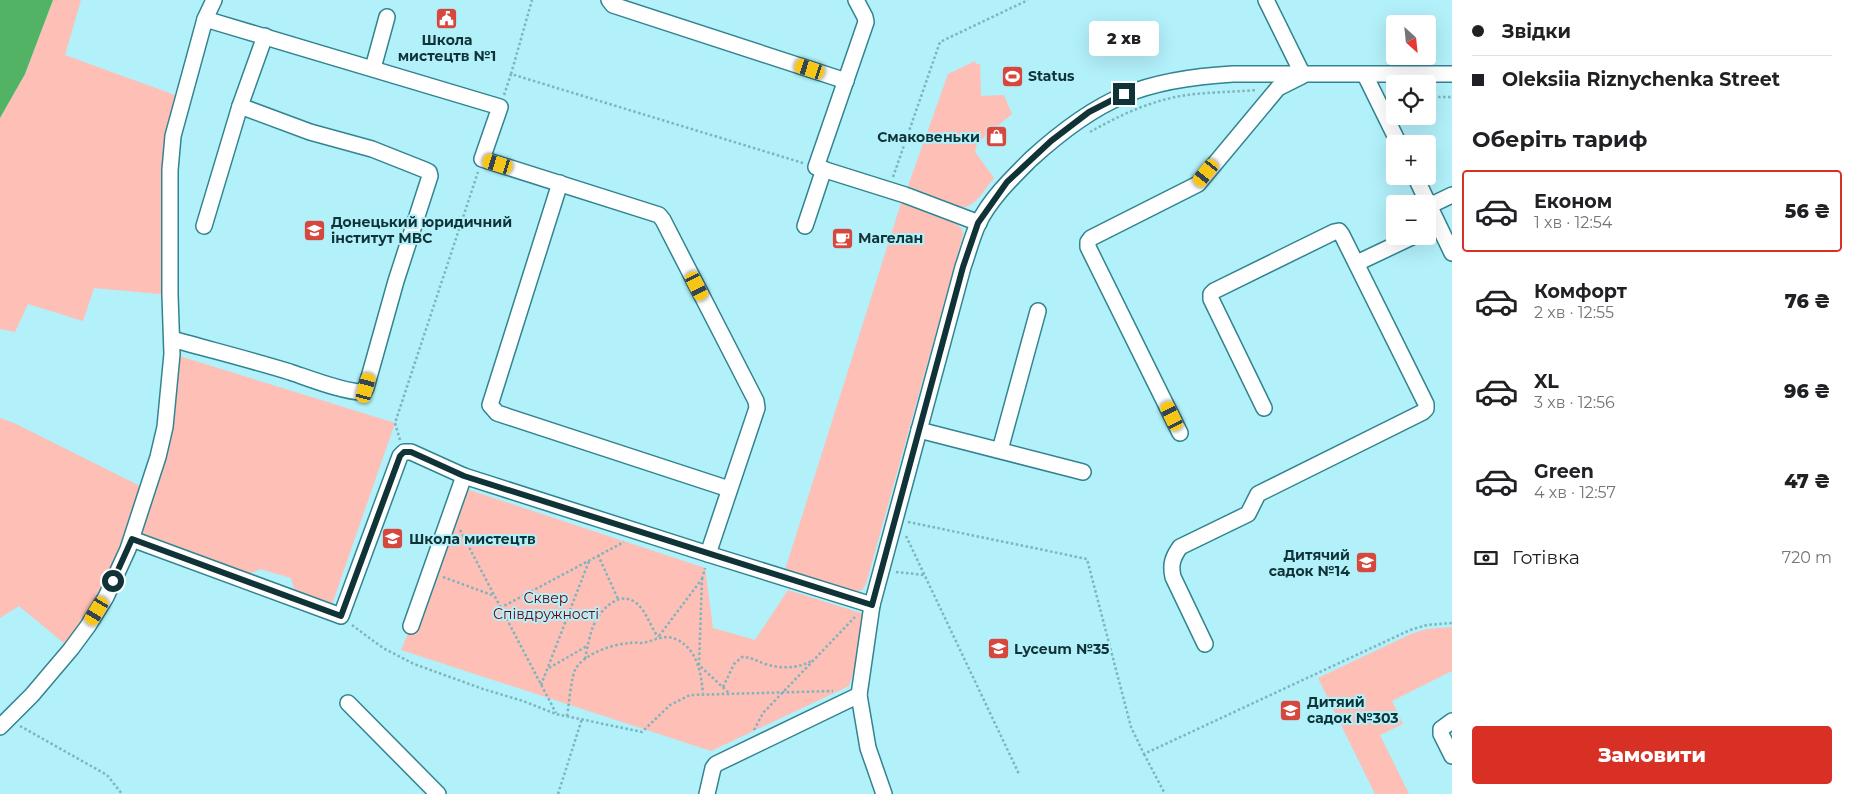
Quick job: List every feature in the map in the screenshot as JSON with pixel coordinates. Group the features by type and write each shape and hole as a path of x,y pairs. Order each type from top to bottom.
{"street":[{"path":"4,723 50,675 88,626 106,597 132,539 158,457 165,427 169,395 172,339 170,170 173,136 205,19 214,0"},
{"path":"609,0 613,6 846,81"},
{"path":"805,226 846,81 866,22 856,0"},
{"path":"1266,0 1303,75"},
{"path":"373,68 387,17"},
{"path":"205,19 500,107 482,159 654,213 663,220 756,401 756,415 708,554"},
{"path":"204,226 240,106 265,36"},
{"path":"884,794 868,748 859,695 868,604 919,430 963,267 978,223 1007,182 1051,141 1089,112 1124,94 1163,81 1233,74 1452,74"},
{"path":"1180,434 1088,246 1088,242 1091,238 1198,184 1278,88 1303,75"},
{"path":"1365,75 1395,135"},
{"path":"172,339 244,358 343,388 364,392 396,281 430,176 429,172 425,170 372,149 310,132 240,106"},
{"path":"820,168 889,190 978,223"},
{"path":"560,184 490,405 492,409 729,490"},
{"path":"1436,203 1452,195"},
{"path":"1436,231 1452,253"},
{"path":"1205,644 1173,577 1171,567 1173,557 1180,547 1248,514 1258,494 1426,409 1426,404 1342,234 1339,232 1334,232 1210,294 1264,408"},
{"path":"1357,264 1396,245"},
{"path":"1000,450 1038,310"},
{"path":"919,430 1083,472"},
{"path":"132,539 341,616 400,456 404,452 411,452 464,476 868,604"},
{"path":"411,626 464,476"},
{"path":"707,794 714,766 859,695"},
{"path":"348,703 438,794"},
{"path":"1452,721 1441,729 1441,734 1452,756"}],"path":[{"path":"500,107 532,0"},
{"path":"889,190 940,42 1028,0"},
{"path":"511,74 820,168"},
{"path":"1436,97 1452,96"},
{"path":"404,452 395,423 482,159"},
{"path":"451,513 556,714"},
{"path":"906,522 1087,559 1131,727 1165,794"},
{"path":"903,531 1019,774"},
{"path":"500,608 641,533"},
{"path":"598,555 618,599"},
{"path":"541,686 589,560"},
{"path":"892,571 924,575"},
{"path":"430,572 494,595"},
{"path":"658,638 702,579 699,665 702,674 703,693"},
{"path":"585,659 595,620 600,613 618,599 626,598 635,602 658,638"},
{"path":"742,752 763,714 868,604"},
{"path":"341,616 383,648 414,664 556,714 642,732 670,705 690,695 703,693 838,691"},
{"path":"1144,754 1410,630 1427,625 1452,623"},
{"path":"567,716 572,677 576,668 585,659 621,644 642,643 658,638 671,638 683,644 699,665 729,693"},
{"path":"547,668 588,646"},
{"path":"722,687 734,664 742,657 752,658 777,667 790,668 816,658"},
{"path":"558,794 582,719"},
{"path":"4,723 107,775 122,794"}],"green space":[{"path":"53,0 81,0 65,55 183,98 173,136 170,295 94,288 83,321 28,304 15,332 0,329 0,118 25,74"},
{"path":"975,61 976,64 980,64 981,96 1004,95 1012,114 977,143 975,152 994,178 975,201 965,207 960,207 908,186 948,74"},
{"path":"901,203 955,223 962,229 963,235 866,584 862,590 856,592 785,570"},
{"path":"176,355 395,423 331,607 296,595 291,578 260,569 246,576 146,538 141,533"},
{"path":"0,418 14,423 148,490 132,539 71,649 19,606 0,618"},
{"name":"Сквер Співдружності","path":"460,487 705,568 713,628 755,640 788,590 870,616 849,686 711,751 401,650"},
{"path":"1452,627 1452,671 1392,701 1403,724 1380,735 1409,794 1375,794 1318,678 1411,634 1427,629"}],"shaded area":[{"path":"0,0 53,0 25,74 0,118"}],"place":[{"name":"Школа мистецтв №1","path":"447,18"},
{"name":"Status","path":"1012,76"},
{"name":"Смаковеньки","path":"996,137"},
{"name":"Донецький юридичний інститут МВС","path":"315,230"},
{"name":"Магелан","path":"842,238"},
{"name":"Школа мистецтв","path":"393,539"},
{"name":"Дитячий садок №14","path":"1366,563"},
{"name":"Lyceum №35","path":"998,649"},
{"name":"Дитяий садок №303","path":"1291,710"}],"route":[{"path":"113,581 132,539 341,616 400,456 404,452 411,452 464,476 872,605 963,267 978,223 1007,182 1051,141 1089,112 1124,94"}]}
